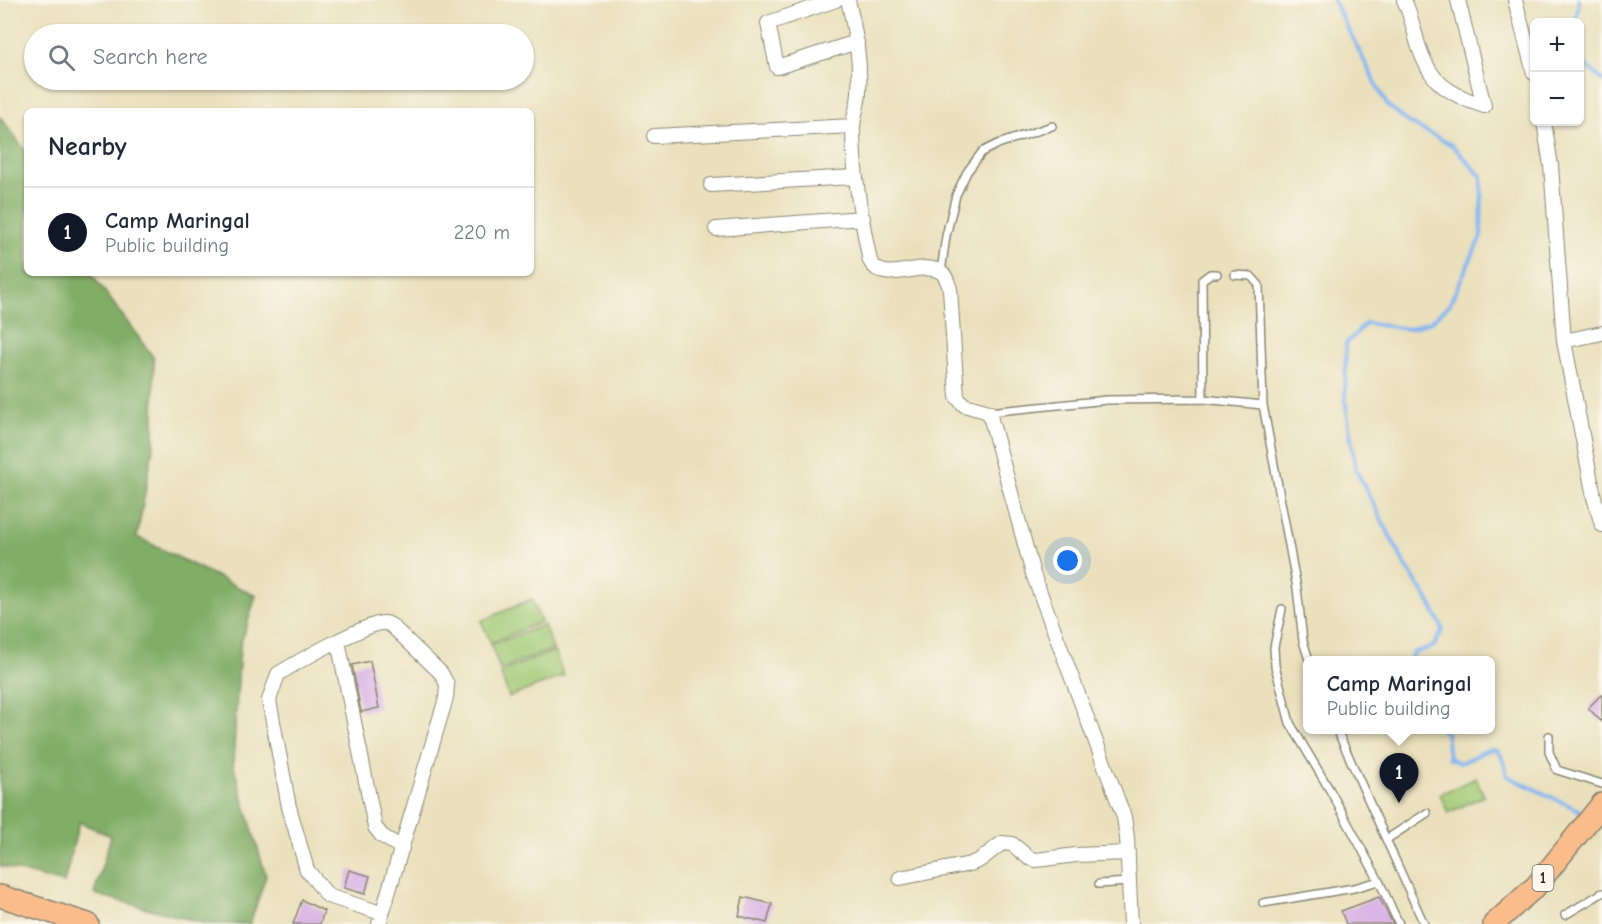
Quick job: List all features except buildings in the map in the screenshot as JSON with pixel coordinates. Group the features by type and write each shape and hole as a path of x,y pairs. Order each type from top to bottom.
{"main road":[{"name":"1","path":"1494,924 1536,886 1602,804"},
{"path":"0,896 88,924"}],"street":[{"path":"836,0 768,23 777,67 857,42"},
{"path":"848,0 857,42 859,92 853,126 855,177 870,261 874,269 884,273 928,269 941,272 947,279 950,289 957,398 964,405 989,412 1033,574 1124,816 1131,924"},
{"path":"1404,0 1419,47 1436,81 1455,96 1484,106 1458,0"},
{"path":"1515,0 1534,72"},
{"path":"654,136 853,126"},
{"path":"1545,126 1551,166 1564,341 1594,497 1602,525"},
{"path":"711,185 855,177"},
{"path":"716,229 863,218"},
{"path":"1564,341 1602,333"},
{"path":"386,623 441,673 447,684 446,698 402,848 380,918 328,896 307,870 289,807 269,700 278,674 338,641 377,624 386,623"},
{"path":"338,641 375,827 382,836 402,848"},
{"path":"900,878 944,870 980,860 1002,843 1012,844 1029,858 1036,860 1084,854 1128,853"}],"lane":[{"path":"941,272 946,236 956,195 967,172 982,152 998,144 1052,126"},
{"path":"1203,399 1202,280 1210,274 1217,274"},
{"path":"1235,275 1251,276 1259,285 1263,405 1297,588 1303,641 1308,656"},
{"path":"989,412 1107,400 1203,399 1263,405"},
{"path":"1282,609 1274,647 1275,666 1290,723 1331,792 1379,881 1399,924"},
{"path":"1339,734 1424,924"},
{"path":"1549,736 1549,752 1557,770 1602,784"},
{"path":"1387,839 1427,813"},
{"path":"1263,903 1354,888 1379,881"},
{"path":"1099,884 1129,882"},
{"path":"1565,915 1602,893"}],"green space":[{"path":"0,117 24,149 24,276 93,276 154,358 154,443 137,537 256,596 240,646 233,764 266,876 250,924 206,924 94,894 111,836 79,822 64,883 0,866"},
{"path":"532,599 541,622 491,643 481,621"},
{"path":"544,625 553,649 500,669 491,645"},
{"path":"554,651 564,676 509,697 500,672"},
{"path":"1476,778 1484,796 1448,813 1440,794"}],"waterway":[{"path":"1333,0 1387,105 1409,123 1452,145 1482,177 1481,237 1449,305 1430,322 1408,329 1366,323 1346,344 1345,399 1356,470 1404,563 1430,603 1443,629 1434,646 1413,653 1412,656"},
{"path":"1577,18 1579,0"},
{"path":"1584,64 1602,80"},
{"path":"1446,734 1449,758 1460,763 1486,751 1497,751 1501,755 1507,776 1585,813"}],"place":[{"name":"Camp Maringal","path":"1399,803"}]}
